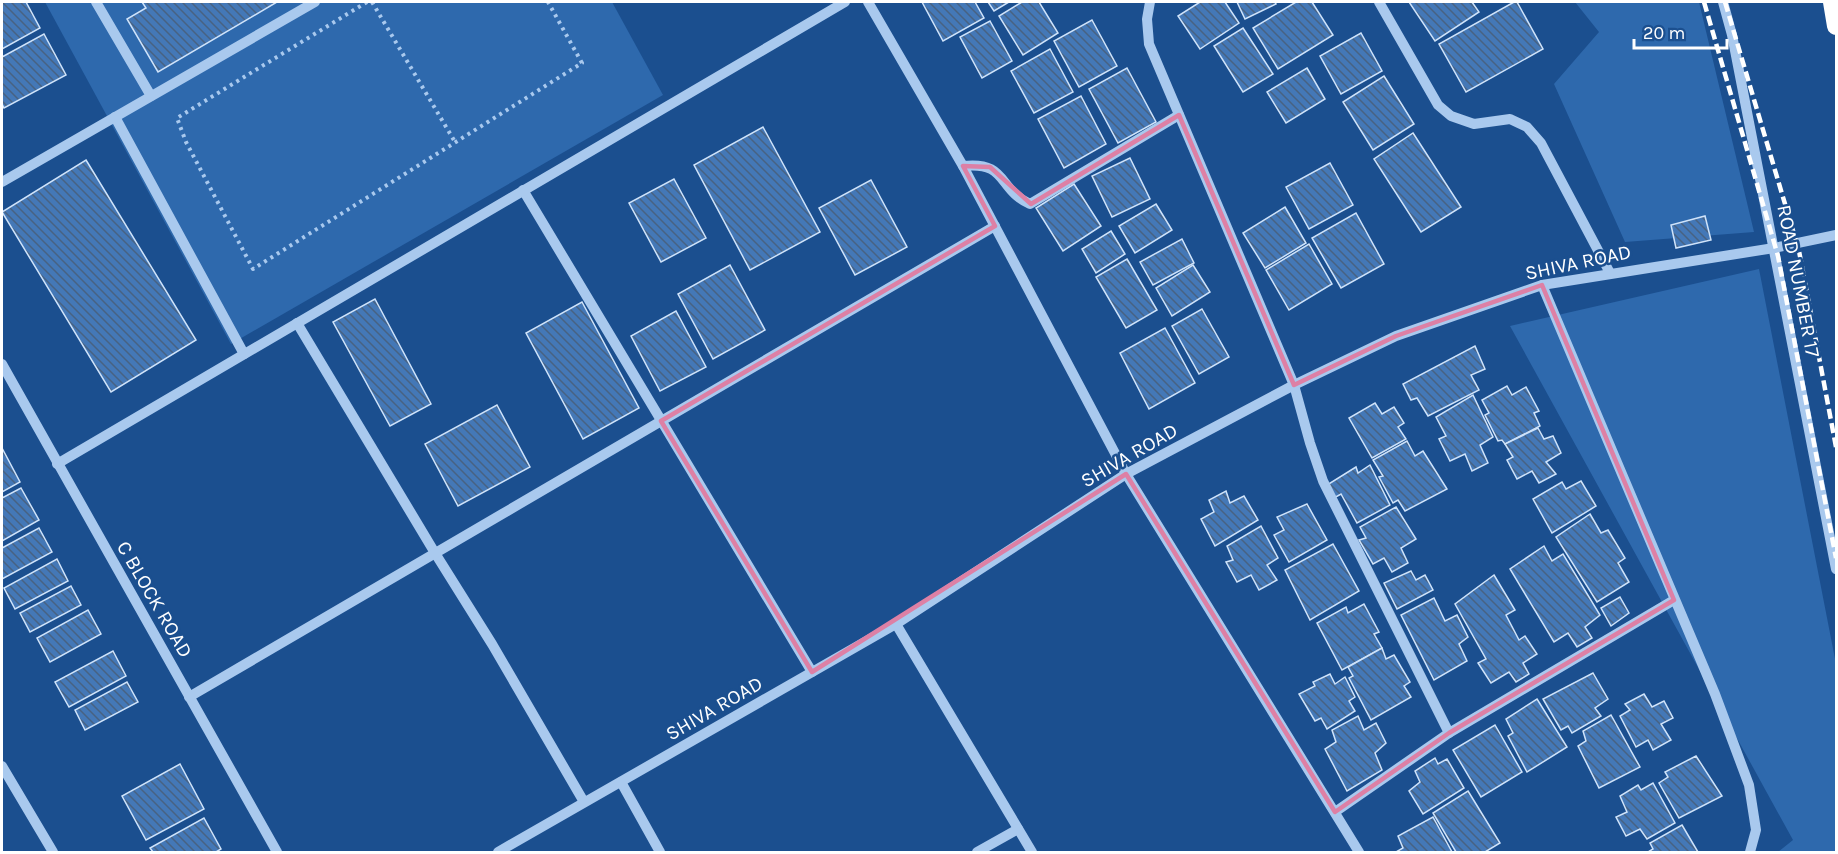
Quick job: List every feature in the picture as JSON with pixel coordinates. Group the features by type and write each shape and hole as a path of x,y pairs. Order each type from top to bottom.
{"highway":[{"path":"1832,2 1836,26"}],"street":[{"path":"96,2 151,96"},
{"path":"2,182 315,2"},
{"path":"57,464 845,2"},
{"path":"867,2 963,166 1126,474 1359,852"},
{"path":"1150,2 1147,19 1149,44 1294,385 1323,481 1449,733"},
{"path":"1379,2 1438,105 1451,116 1474,124 1510,119 1527,127 1541,143 1610,273"},
{"name":"ROAD NUMBER 17","path":"1723,2 1732,35 1836,569"},
{"path":"963,166 980,164 990,167 1020,199 1030,204 1179,115"},
{"path":"115,117 244,354"},
{"path":"523,190 812,672"},
{"path":"189,697 995,226"},
{"name":"SHIVA ROAD","path":"498,852 896,624 1126,474 1294,385 1396,336 1542,285 1774,248 1836,235"},
{"path":"1542,285 1715,694 1749,785 1756,830 1750,852"},
{"path":"297,323 585,802"},
{"name":"C BLOCK ROAD","path":"2,364 277,852"},
{"path":"1335,812 1449,733 1674,600"},
{"path":"896,624 1032,852"},
{"path":"2,766 53,852"},
{"path":"621,782 660,852"},
{"path":"977,852 1018,830"}],"path":[{"path":"367,2 177,118 186,142 253,268 582,63 548,2"},
{"path":"372,2 455,142"}],"highlighted area":[{"path":"1179,115 1294,385 1396,336 1542,285 1674,600 1449,733 1335,812 1126,474 812,672 661,421 995,226 963,166 990,167 1031,204"}],"shaded area":[{"path":"45,2 612,2 663,95 231,344"},
{"path":"1575,2 1699,2 1754,232 1625,242 1554,84 1599,32"},
{"path":"1759,269 1836,664 1836,852 1778,852 1793,840 1510,326"}],"building":[{"path":"2,2 26,2 40,28 2,49"},
{"path":"142,2 277,2 158,72 127,19 146,8"},
{"path":"922,2 975,2 984,18 943,41"},
{"path":"988,2 1009,2 994,11"},
{"path":"1022,2 1039,2 1058,33 1023,55 999,16"},
{"path":"1200,2 1225,2 1239,23 1200,49 1178,16"},
{"path":"1237,2 1275,2 1276,4 1245,19"},
{"path":"1296,2 1312,2 1333,35 1278,69 1253,28"},
{"path":"1409,2 1472,2 1479,12 1435,41"},
{"path":"1517,2 1543,49 1466,92 1439,44"},
{"path":"1092,20 1117,66 1079,87 1054,41"},
{"path":"990,21 1012,61 982,78 960,37"},
{"path":"1243,28 1273,74 1243,92 1214,46"},
{"path":"1361,33 1382,71 1341,94 1320,56"},
{"path":"44,34 66,75 4,108 2,104 2,57"},
{"path":"1050,49 1073,92 1034,113 1011,71"},
{"path":"1127,68 1156,122 1118,143 1089,89"},
{"path":"1307,68 1325,99 1286,123 1267,92"},
{"path":"1384,76 1414,124 1373,150 1343,102"},
{"path":"1081,96 1106,144 1064,168 1038,119"},
{"path":"763,127 820,232 750,270 694,165"},
{"path":"1413,133 1461,207 1421,232 1374,159"},
{"path":"1130,158 1150,199 1112,217 1092,176"},
{"path":"86,160 196,340 111,392 2,212"},
{"path":"1330,163 1353,205 1309,229 1286,187"},
{"path":"674,179 706,238 661,262 629,203"},
{"path":"871,180 907,247 855,275 819,208"},
{"path":"1074,184 1101,226 1063,251 1036,208"},
{"path":"1156,204 1172,230 1135,253 1119,226"},
{"path":"1285,207 1306,243 1265,268 1243,233"},
{"path":"1356,213 1384,264 1341,288 1312,238"},
{"path":"1705,216 1711,240 1676,248 1671,225"},
{"path":"1111,231 1125,254 1096,273 1082,249"},
{"path":"1182,239 1194,263 1153,285 1140,262"},
{"path":"1309,244 1332,284 1289,310 1266,270"},
{"path":"1127,259 1157,310 1126,328 1096,277"},
{"path":"730,265 765,330 713,359 678,294"},
{"path":"1193,265 1210,292 1172,316 1156,288"},
{"path":"375,299 431,404 390,426 333,322"},
{"path":"582,302 639,408 583,439 526,333"},
{"path":"1202,309 1229,357 1199,374 1172,326"},
{"path":"676,311 706,367 660,391 631,336"},
{"path":"1165,328 1195,383 1149,409 1120,353"},
{"path":"1475,346 1485,369 1471,375 1479,390 1428,416 1417,398 1411,400 1403,384"},
{"path":"1507,386 1512,395 1526,387 1539,411 1534,413 1540,426 1505,444 1502,440 1498,441 1485,415 1489,413 1482,400"},
{"path":"1473,395 1493,437 1480,445 1488,463 1472,471 1465,454 1450,461 1439,439 1446,436 1436,417"},
{"path":"1375,403 1382,414 1394,407 1404,423 1398,427 1406,439 1372,458 1349,418"},
{"path":"497,405 530,467 458,506 425,444"},
{"path":"1538,428 1544,439 1553,436 1561,453 1546,462 1556,474 1539,483 1532,471 1517,479 1507,460 1513,457 1505,444"},
{"path":"1407,441 1415,456 1423,451 1447,489 1405,511 1398,500 1393,503 1379,477 1383,476 1373,460"},
{"path":"2,448 20,482 2,492"},
{"path":"1370,465 1390,505 1357,523 1341,494 1334,498 1327,485 1356,467 1358,473"},
{"path":"1581,481 1596,506 1552,533 1533,499 1562,482 1566,489"},
{"path":"21,488 39,520 2,541 2,498"},
{"path":"1226,491 1230,503 1244,496 1258,520 1215,546 1201,519 1214,512 1209,500"},
{"path":"1307,504 1327,540 1289,562 1274,535 1284,530 1277,517"},
{"path":"1396,507 1416,539 1401,548 1408,563 1392,572 1384,558 1373,564 1359,540 1366,538 1360,527"},
{"path":"1590,514 1601,533 1608,530 1625,558 1618,563 1629,582 1597,602 1556,537"},
{"path":"1261,526 1278,558 1267,565 1277,580 1259,590 1251,575 1237,582 1226,562 1233,560 1227,546"},
{"path":"39,528 52,552 2,579 2,548"},
{"path":"1333,544 1359,591 1310,620 1285,570"},
{"path":"1544,546 1552,561 1563,554 1600,615 1585,627 1592,638 1577,647 1568,633 1554,642 1510,569"},
{"path":"57,559 68,581 15,609 4,588"},
{"path":"1411,571 1416,580 1425,575 1433,590 1397,609 1384,583"},
{"path":"1494,575 1515,610 1506,615 1519,640 1525,636 1537,654 1523,663 1529,674 1516,682 1509,672 1491,683 1478,663 1486,659 1455,604"},
{"path":"71,586 81,605 30,632 20,613"},
{"path":"1620,597 1629,613 1611,626 1601,608"},
{"path":"1434,598 1445,621 1457,615 1468,637 1459,644 1467,661 1434,680 1401,615"},
{"path":"1364,604 1379,632 1374,634 1382,648 1342,670 1317,623 1346,607 1348,613"},
{"path":"88,610 101,634 50,662 37,638"},
{"path":"1382,648 1386,659 1394,655 1410,682 1404,686 1411,697 1371,720 1349,678 1353,676 1348,667"},
{"path":"113,651 126,676 69,707 55,682"},
{"path":"1593,673 1608,699 1595,708 1601,716 1572,733 1568,726 1561,730 1543,699"},
{"path":"1330,674 1335,684 1345,677 1355,697 1349,701 1355,711 1327,729 1321,718 1315,721 1299,694 1315,686 1313,682"},
{"path":"127,682 138,702 85,730 75,710"},
{"path":"1644,694 1652,707 1664,701 1673,718 1661,724 1671,740 1653,750 1648,740 1636,747 1620,716 1630,710 1625,704"},
{"path":"1537,699 1567,747 1527,772 1508,736 1513,733 1506,719"},
{"path":"1611,715 1640,767 1599,788 1578,746 1586,741 1583,731"},
{"path":"1358,716 1364,730 1376,723 1386,743 1375,753 1382,770 1347,791 1325,749 1336,742 1332,730"},
{"path":"1495,725 1522,772 1481,797 1453,750"},
{"path":"1696,756 1722,796 1679,818 1659,783 1668,777 1665,772"},
{"path":"1435,758 1438,764 1447,759 1464,788 1423,814 1409,791 1420,782 1415,771"},
{"path":"180,764 204,809 146,840 122,796"},
{"path":"1653,783 1675,823 1647,839 1640,829 1626,836 1616,817 1627,812 1620,796 1638,785 1641,790"},
{"path":"1468,791 1500,843 1485,852 1456,852 1433,813"},
{"path":"1433,817 1452,852 1396,852 1403,848 1398,836"},
{"path":"204,818 221,849 216,852 153,852 150,848"},
{"path":"1682,825 1698,852 1648,852 1653,849 1650,843"}],"railway":[{"path":"1704,2 1778,256 1836,558"},
{"path":"1725,2 1799,251 1836,447"}]}
